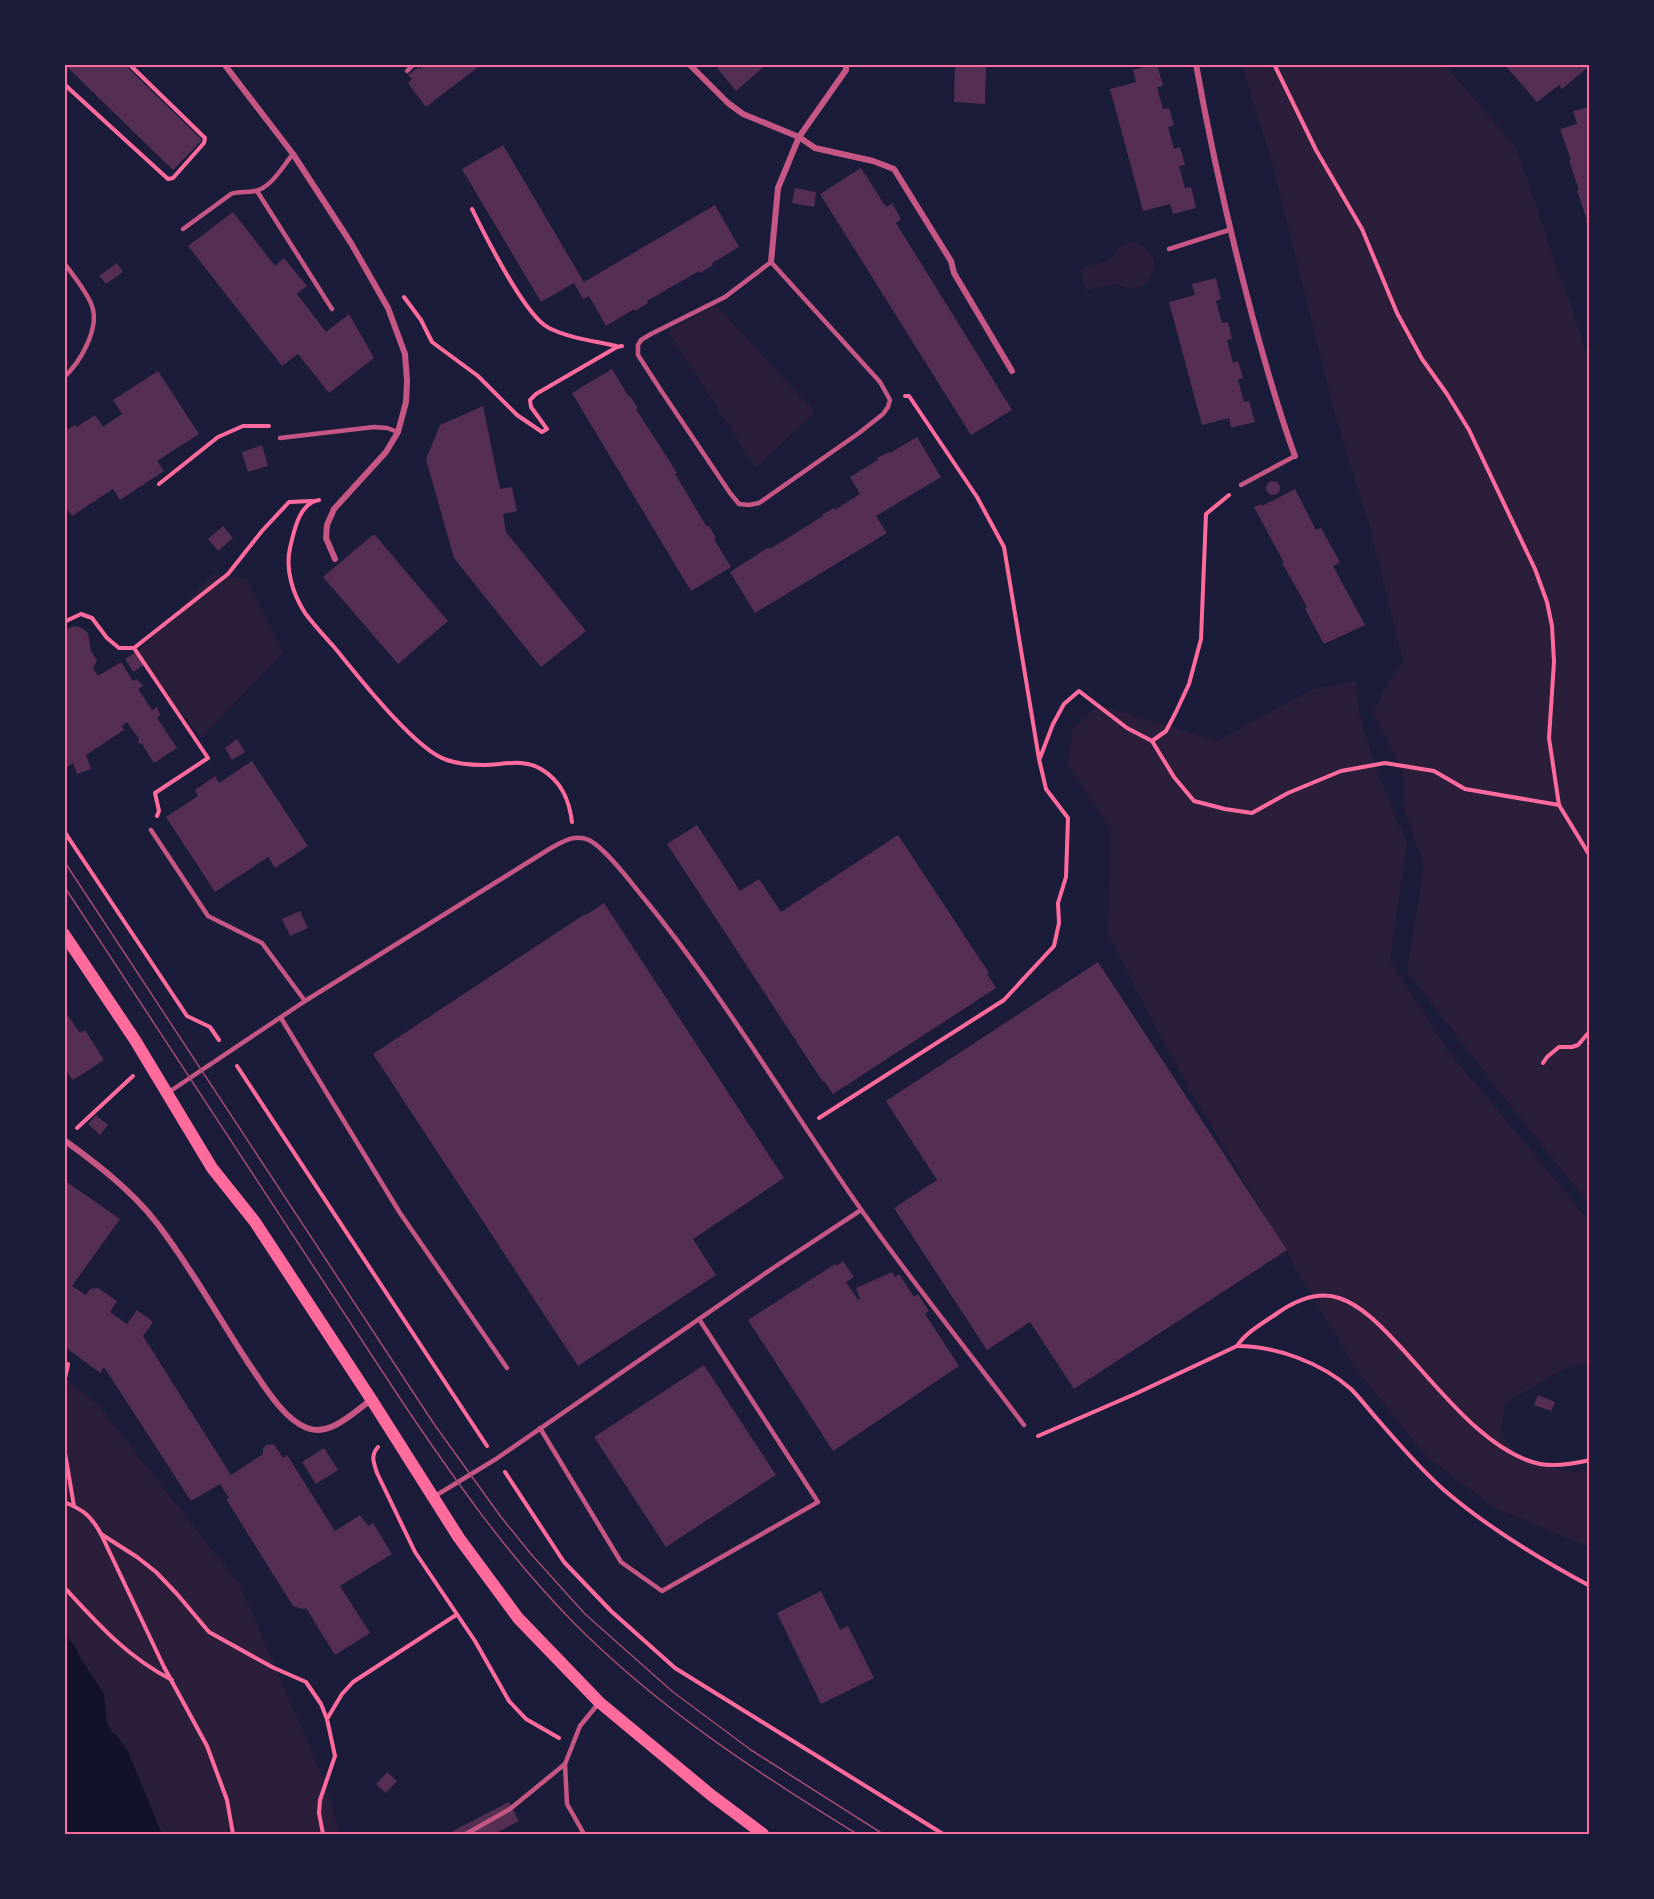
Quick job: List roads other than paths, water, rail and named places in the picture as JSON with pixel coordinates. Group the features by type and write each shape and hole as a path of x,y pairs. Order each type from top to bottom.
{"main road":[{"path":"64,934 135,1040 212,1168 255,1222 459,1538 518,1618 599,1702 711,1795 763,1834"}],"street":[{"path":"224,64 292,154 375,284 398,330 405,354 406,402 398,432 371,471 334,510 327,525 326,538 335,559"},
{"path":"689,64 728,103 743,114 799,138 815,148 873,161 894,169 951,261 954,273 1012,372"},
{"path":"771,262 778,188 799,138 846,70 846,64"},
{"path":"1196,64 1229,230 1280,415 1295,456"},
{"path":"64,1140 117,1181 156,1221 255,1374 274,1400 295,1420 306,1428 317,1430 332,1426 371,1399"}],"lane":[{"path":"407,71 414,64"},
{"path":"183,229 231,194 240,191 256,191 269,183 292,154"},
{"path":"256,191 332,309"},
{"path":"1169,249 1229,230"},
{"path":"771,262 880,382 890,400 882,414 859,433 759,502 749,505 739,504 638,355 638,345 641,340 651,334 725,297 771,262"},
{"path":"64,263 92,305 94,314 89,342 64,377"},
{"path":"280,438 374,427 398,432"},
{"path":"1241,485 1295,456"},
{"path":"151,830 208,916 262,944 305,1001"},
{"path":"167,1094 305,1001 551,848 573,837 590,841 613,861 703,974 861,1210 1024,1425"},
{"path":"281,1018 400,1213 507,1368"},
{"path":"432,1497 496,1459 861,1210"},
{"path":"540,1428 621,1562 662,1592 819,1502 699,1319"},
{"path":"584,1834 567,1804 565,1764 580,1726 599,1702"},
{"path":"466,1834 510,1809 565,1764"}],"tram line":[{"path":"64,861 434,1424 501,1517 531,1554 585,1614 673,1692 751,1750 883,1834"},
{"path":"64,886 403,1403 463,1489 526,1571 605,1653 673,1710 782,1787 857,1834"}]}
